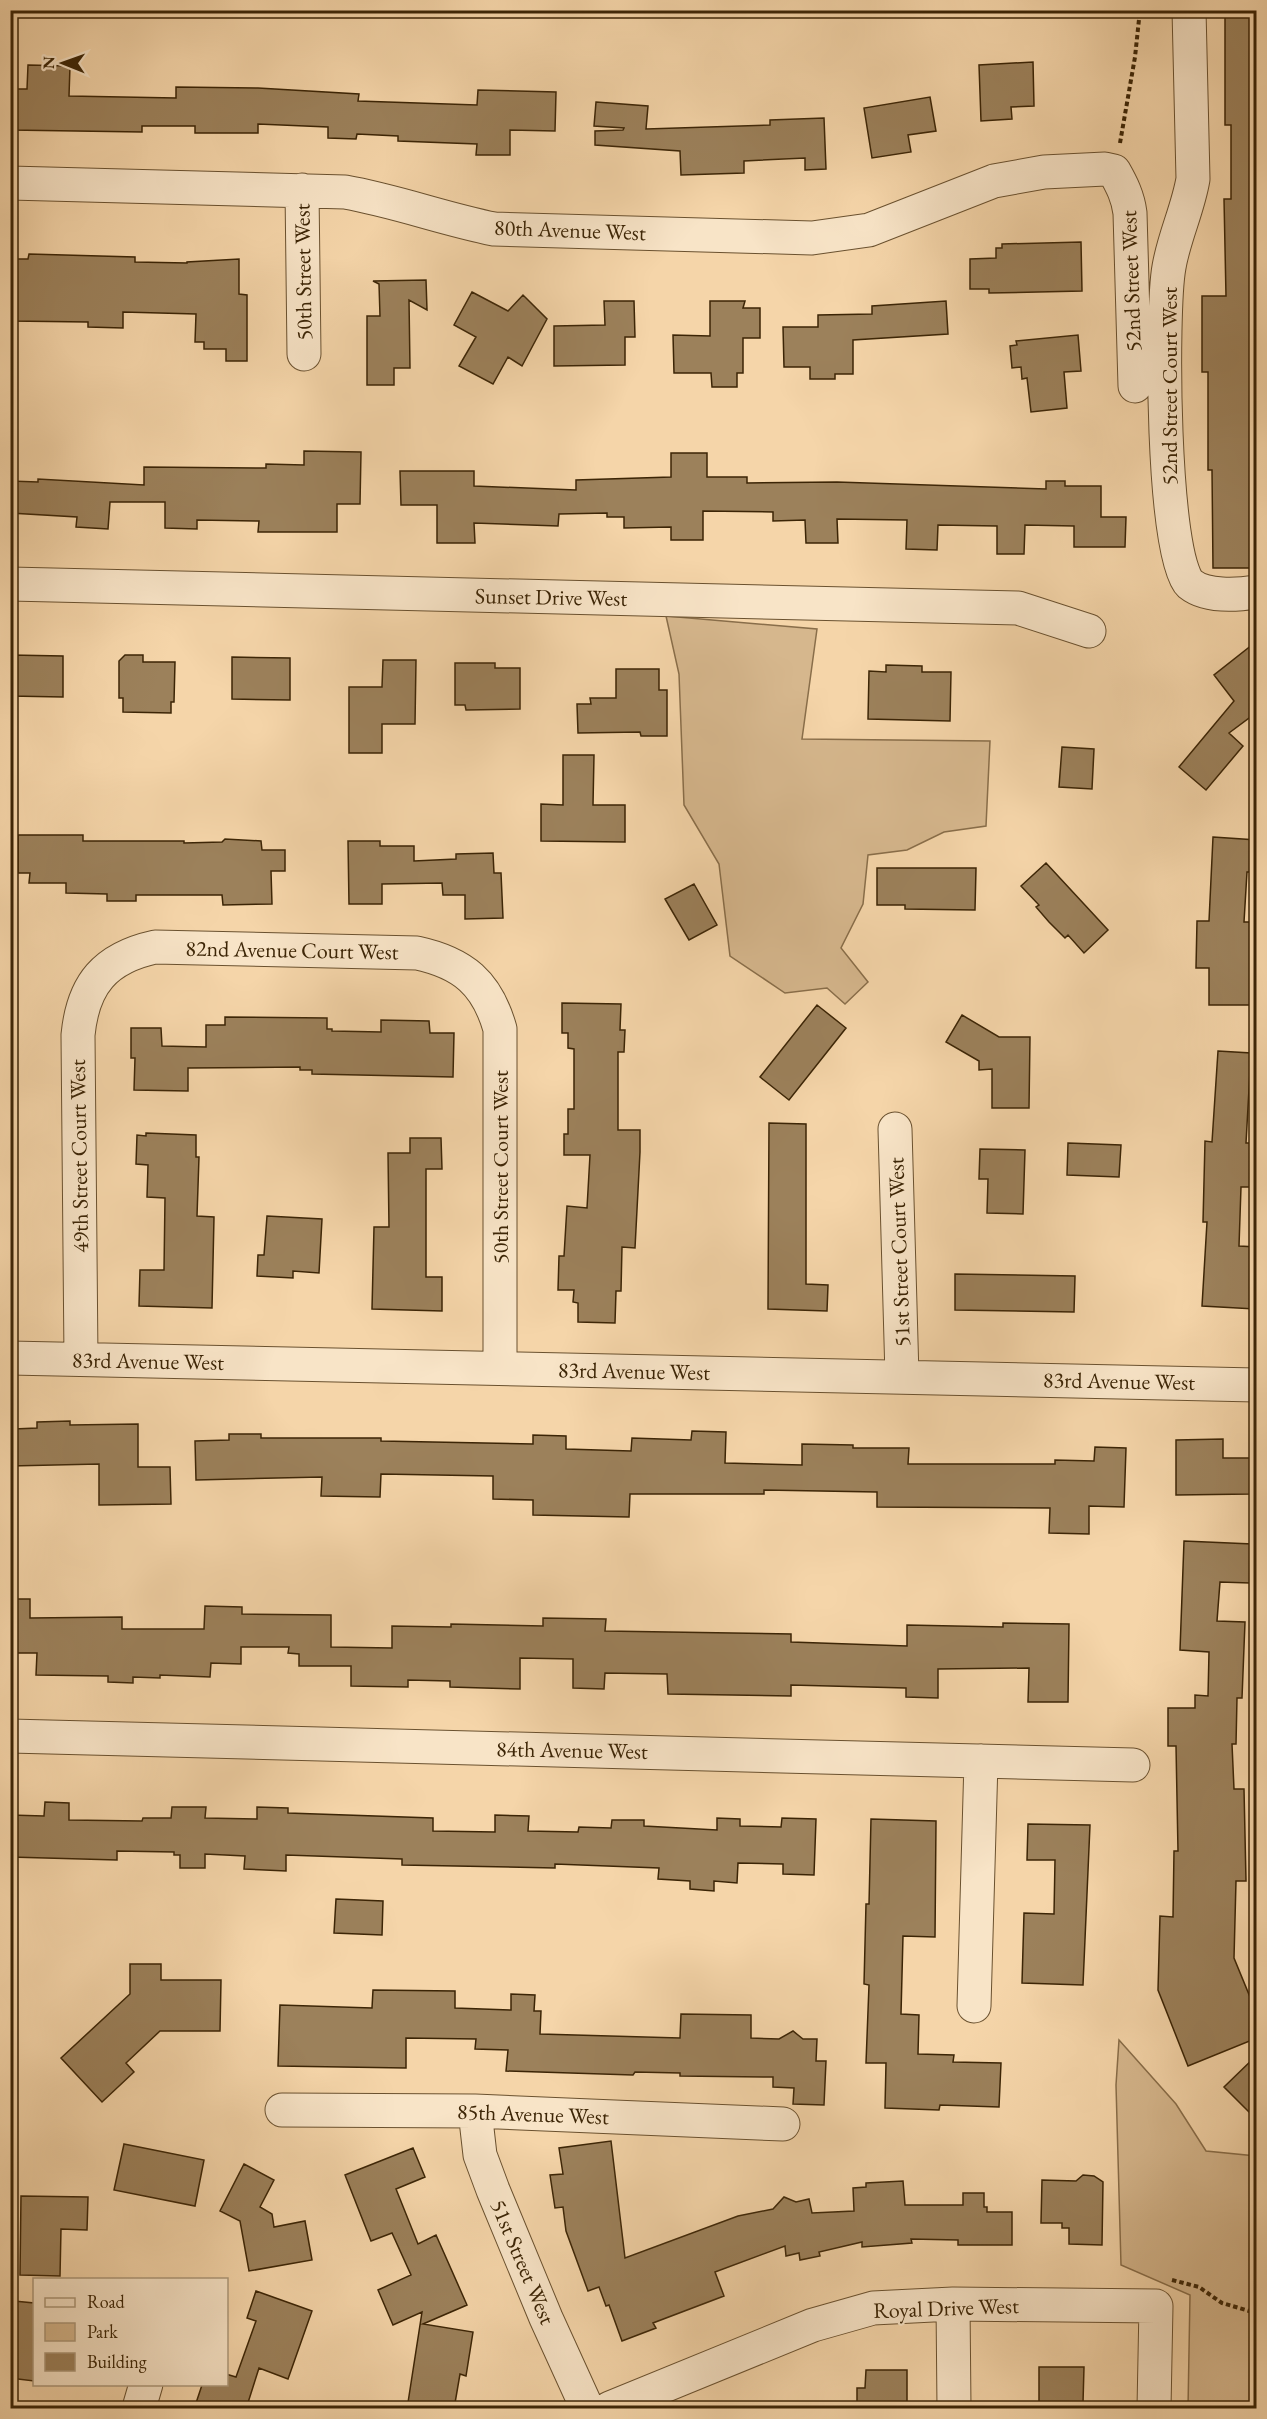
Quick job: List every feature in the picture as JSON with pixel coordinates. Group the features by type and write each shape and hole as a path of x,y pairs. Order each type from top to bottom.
{"street":[{"name":"52nd Street Court West","path":"1189,10 1193,179 1190,199 1169,266 1165,307 1166,410 1171,520 1179,560 1188,582 1202,591 1257,592"},
{"name":"80th Avenue West","path":"10,183 345,192 380,198 447,219 495,229 812,238 869,231 993,181 1017,175 1105,169 1114,171 1118,177"},
{"name":"52nd Street West","path":"1118,177 1128,199 1130,213 1136,386"},
{"name":"50th Street West","path":"302,190 304,354"},
{"name":"Sunset Drive West","path":"10,584 1018,608 1089,631"},
{"name":"82nd Avenue Court West","path":"113,963 134,952 155,947 417,953 441,958 468,975"},
{"name":"49th Street Court West","path":"81,1359 78,1035 80,1013 87,993 99,975 113,963"},
{"name":"50th Street Court West","path":"468,975 484,992 496,1014 500,1029 500,1368"},
{"name":"51st Street Court West","path":"896,1129 902,1376"},
{"name":"83rd Avenue West","path":"10,1358 1257,1385"},
{"name":"84th Avenue West","path":"10,1736 1133,1765"},
{"path":"974,2006 981,1761"},
{"name":"85th Avenue West","path":"282,2110 475,2111 783,2124"},
{"name":"51st Street West","path":"475,2111 480,2155 493,2190 587,2409"},
{"path":"953,2304 954,2409"},
{"name":"Royal Drive West","path":"610,2409 813,2325 873,2308 953,2304 1156,2306"},
{"path":"1154,2409 1156,2306"},
{"path":"139,2409 146,2386"}],"path":[{"path":"1118,177 1125,109 1135,57 1140,10"},
{"path":"1156,2306 1172,2280 1199,2287 1222,2303 1257,2313"}],"green space":[{"path":"666,616 817,629 802,739 990,741 986,826 944,832 907,850 868,855 863,904 841,948 868,982 845,1004 827,988 785,993 730,956 719,864 684,805 679,674"},
{"path":"1119,2040 1176,2104 1206,2151 1256,2156 1256,2408 1188,2408 1190,2295 1121,2265 1116,2085"}],"building":[{"path":"1225,10 1257,10 1257,568 1213,568 1212,470 1208,470 1208,372 1202,372 1202,296 1226,296 1224,199 1231,199 1231,125 1225,125"},
{"path":"1033,62 1034,106 1011,107 1012,119 981,121 979,65"},
{"path":"28,65 70,66 69,96 176,98 176,87 258,88 359,94 358,101 477,105 478,90 556,92 555,131 510,130 510,155 476,155 477,144 398,141 398,136 357,134 356,139 328,138 328,127 258,124 258,133 195,133 195,126 142,126 142,132 10,130 10,89 27,89"},
{"path":"930,97 936,131 908,135 911,152 872,158 864,108"},
{"path":"596,102 648,106 646,129 770,125 770,120 824,118 826,169 805,170 805,158 744,161 744,173 681,175 680,151 595,145 595,131 623,130 624,128 594,126"},
{"path":"1081,242 1082,291 989,293 989,289 970,289 970,259 996,258 996,248 1002,248 1002,244"},
{"path":"29,254 135,257 135,262 187,263 239,259 239,294 247,295 247,361 226,361 226,349 204,349 204,342 195,342 196,314 123,312 123,328 88,327 88,322 10,321 10,259 28,259"},
{"path":"426,280 427,310 409,300 410,368 394,368 394,385 367,385 367,316 380,316 379,284 373,281"},
{"path":"472,292 508,311 523,295 547,319 522,366 508,357 493,384 459,366 476,337 454,325"},
{"path":"604,301 634,301 635,337 625,337 625,365 554,366 554,326 605,325"},
{"path":"710,301 745,301 743,308 760,308 760,338 743,338 743,373 737,373 737,387 712,387 711,373 674,373 673,335 710,336"},
{"path":"946,301 948,334 853,340 853,374 835,374 835,379 810,379 810,367 784,367 783,327 818,327 818,315 872,314 872,306"},
{"path":"1078,335 1081,371 1064,372 1067,408 1031,412 1027,378 1022,379 1021,367 1012,368 1010,346 1017,345 1016,341"},
{"path":"304,451 361,452 360,504 337,504 337,532 258,532 259,521 197,520 197,529 165,528 165,502 110,502 108,529 76,527 77,517 10,513 10,481 38,482 38,479 144,485 144,467 266,468 266,464 304,465"},
{"path":"671,453 707,453 707,477 747,477 747,483 837,482 1046,489 1046,481 1065,481 1065,486 1101,486 1101,517 1126,517 1125,547 1074,547 1074,526 1025,525 1024,554 997,554 997,526 938,525 937,550 906,549 907,520 837,519 838,543 806,543 805,520 773,521 773,512 703,511 703,540 671,540 671,527 624,528 624,517 607,517 607,513 559,514 558,526 474,523 475,543 437,543 437,505 401,505 400,471 474,471 474,486 576,490 576,480 671,477"},
{"path":"1257,641 1257,712 1229,733 1243,746 1206,790 1179,767 1234,701 1214,675"},
{"path":"10,655 63,656 63,697 10,696"},
{"path":"125,655 143,655 143,662 175,662 174,702 171,702 171,713 123,712 123,698 119,698 119,661"},
{"path":"232,657 290,658 290,700 232,699"},
{"path":"383,660 416,660 415,724 382,724 382,753 349,753 349,687 382,687"},
{"path":"455,663 495,663 495,668 520,668 520,709 466,710 465,705 455,705"},
{"path":"886,665 922,666 922,672 951,672 950,721 868,719 869,671 886,672"},
{"path":"616,669 659,669 659,690 667,690 667,736 641,736 640,732 578,733 577,704 591,704 590,698 616,698"},
{"path":"1062,747 1094,749 1092,789 1059,787"},
{"path":"563,755 594,755 593,805 625,805 625,842 541,841 541,804 563,805"},
{"path":"18,835 83,835 83,841 184,841 184,843 222,842 225,839 261,841 262,850 285,850 285,871 271,871 272,904 223,905 222,895 136,895 136,901 107,901 107,894 66,893 66,883 29,883 30,873 18,873"},
{"path":"1213,837 1257,840 1257,872 1247,872 1244,922 1257,922 1254,1005 1209,1005 1209,968 1196,968 1197,921 1209,921"},
{"path":"348,841 380,841 380,846 414,846 414,861 456,859 456,854 493,853 494,873 501,873 503,918 465,919 465,895 443,895 442,883 382,884 382,904 349,904"},
{"path":"1046,863 1108,930 1084,953 1068,935 1065,938 1049,922 1036,907 1039,905 1021,886"},
{"path":"877,868 976,868 975,910 905,909 905,905 877,905"},
{"path":"694,884 717,925 689,940 665,899"},
{"path":"562,1003 621,1004 620,1030 625,1030 624,1052 618,1052 618,1130 640,1130 640,1152 635,1248 622,1247 621,1291 616,1291 615,1323 578,1322 578,1303 573,1302 574,1290 558,1290 559,1256 564,1256 567,1206 587,1208 590,1155 564,1155 564,1134 568,1134 568,1109 574,1109 574,1049 568,1048 568,1033 562,1033"},
{"path":"817,1005 846,1028 789,1100 760,1077"},
{"path":"962,1015 999,1037 1030,1037 1029,1108 992,1108 992,1069 979,1070 979,1061 946,1042"},
{"path":"225,1017 327,1018 327,1029 332,1029 332,1031 381,1032 381,1020 429,1021 430,1033 454,1033 453,1077 312,1074 312,1070 300,1070 300,1067 188,1068 188,1091 134,1090 135,1058 131,1058 131,1028 161,1028 162,1046 206,1047 206,1025 225,1025"},
{"path":"1218,1051 1251,1053 1246,1143 1257,1143 1257,1187 1241,1187 1239,1246 1257,1247 1255,1309 1202,1306 1207,1222 1203,1222 1205,1141 1212,1142"},
{"path":"769,1123 806,1124 806,1284 828,1285 827,1311 768,1309"},
{"path":"146,1133 196,1135 196,1157 199,1157 197,1216 214,1217 212,1308 139,1306 140,1270 164,1270 165,1198 147,1197 148,1165 136,1164 137,1135 146,1136"},
{"path":"410,1138 441,1138 442,1169 426,1169 426,1277 442,1277 442,1311 372,1309 374,1227 389,1227 388,1153 410,1153"},
{"path":"1068,1143 1121,1145 1119,1177 1067,1175"},
{"path":"980,1149 1025,1150 1023,1214 987,1213 988,1179 979,1179"},
{"path":"267,1216 322,1219 319,1273 293,1271 293,1278 257,1276 258,1255 264,1255"},
{"path":"955,1274 1075,1276 1074,1312 955,1310"},
{"path":"70,1421 70,1425 138,1424 138,1467 170,1467 171,1504 99,1505 99,1464 10,1466 10,1433 13,1433 14,1429 37,1428 37,1422"},
{"path":"692,1431 726,1432 725,1463 802,1465 802,1444 853,1445 853,1448 909,1448 908,1464 1055,1464 1055,1460 1094,1461 1095,1447 1126,1448 1124,1507 1089,1506 1089,1534 1049,1533 1050,1508 877,1507 877,1492 764,1490 764,1494 630,1494 629,1517 533,1515 533,1500 493,1499 493,1476 381,1474 380,1497 321,1496 322,1477 196,1480 195,1441 229,1440 229,1434 261,1434 261,1438 381,1438 381,1441 533,1444 533,1435 566,1436 566,1449 631,1451 632,1438 691,1440"},
{"path":"1223,1439 1223,1458 1250,1458 1251,1494 1176,1495 1176,1440"},
{"path":"1184,1541 1252,1544 1250,1583 1220,1582 1217,1621 1245,1622 1242,1698 1237,1698 1236,1744 1232,1744 1234,1789 1244,1789 1246,1881 1236,1881 1234,1958 1257,2014 1257,2038 1188,2066 1158,1990 1160,1916 1173,1917 1174,1851 1178,1851 1176,1746 1168,1746 1168,1708 1195,1708 1195,1695 1208,1696 1209,1652 1180,1650"},
{"path":"10,1599 30,1599 30,1618 122,1617 122,1629 204,1629 205,1606 242,1607 242,1614 331,1615 331,1647 392,1648 392,1626 451,1627 451,1624 543,1626 543,1618 606,1619 605,1631 791,1634 791,1642 907,1646 907,1625 1003,1627 1003,1623 1069,1624 1068,1702 1028,1702 1029,1668 938,1669 938,1698 906,1697 906,1688 791,1685 791,1696 668,1694 667,1674 605,1673 604,1689 573,1688 573,1659 520,1658 520,1689 450,1687 450,1681 408,1680 408,1687 351,1686 351,1666 299,1666 299,1654 288,1653 289,1647 241,1647 241,1664 211,1663 210,1677 160,1675 160,1678 133,1677 133,1683 108,1682 108,1676 36,1675 37,1653 10,1653"},
{"path":"45,1802 69,1803 69,1820 142,1821 143,1818 171,1818 172,1807 206,1807 205,1818 257,1819 257,1807 288,1808 288,1813 433,1818 433,1831 495,1832 495,1815 529,1816 528,1831 578,1832 579,1827 611,1828 612,1820 644,1820 644,1826 717,1830 717,1818 740,1819 740,1826 781,1827 782,1818 816,1819 814,1875 783,1874 783,1864 738,1863 737,1883 714,1881 714,1891 690,1889 690,1881 658,1879 659,1868 555,1864 555,1868 402,1865 402,1859 286,1855 286,1871 244,1869 245,1856 205,1854 205,1868 180,1868 180,1855 174,1855 174,1852 117,1851 117,1860 10,1857 10,1815 44,1816"},
{"path":"871,1819 936,1821 935,1937 903,1936 901,2014 919,2015 918,2054 954,2055 953,2062 1001,2063 999,2107 940,2105 939,2110 885,2108 886,2063 866,2063 869,1985 864,1984"},
{"path":"1028,1824 1090,1825 1083,1985 1022,1983 1024,1913 1054,1914 1055,1860 1027,1860"},
{"path":"336,1899 383,1901 382,1935 334,1933"},
{"path":"130,1964 161,1964 161,1980 221,1980 220,2031 160,2031 126,2063 134,2072 102,2102 61,2058 130,1994"},
{"path":"373,1990 455,1991 455,2008 511,2010 511,1994 535,1995 534,2011 541,2011 540,2034 680,2038 681,2014 751,2015 751,2038 779,2039 793,2031 803,2039 817,2039 816,2061 826,2061 824,2105 793,2104 794,2088 773,2087 773,2077 680,2076 680,2073 635,2072 633,2075 506,2071 508,2050 475,2049 476,2039 406,2038 406,2068 278,2066 280,2005 372,2008"},
{"path":"1257,2055 1257,2120 1224,2087"},
{"path":"611,2141 625,2258 738,2216 773,2209 784,2197 796,2202 809,2199 812,2213 854,2211 853,2188 866,2187 866,2183 903,2181 905,2205 963,2205 963,2193 984,2193 984,2207 987,2207 987,2212 1012,2212 1012,2245 958,2245 958,2240 911,2239 912,2243 862,2247 862,2242 819,2252 820,2256 800,2260 799,2253 786,2256 785,2246 715,2272 724,2296 653,2323 656,2328 622,2341 609,2305 606,2306 599,2287 588,2291 566,2231 563,2207 555,2208 550,2175 563,2174 559,2148"},
{"path":"124,2144 204,2160 195,2206 114,2190"},
{"path":"413,2148 425,2177 396,2189 418,2244 436,2235 467,2305 423,2324 473,2332 466,2376 460,2374 454,2409 407,2409 422,2312 393,2325 378,2290 411,2275 392,2233 371,2241 345,2175"},
{"path":"244,2164 274,2180 260,2207 272,2214 274,2227 305,2221 312,2260 249,2271 240,2221 220,2211"},
{"path":"1083,2175 1094,2176 1103,2182 1102,2245 1069,2244 1069,2228 1062,2228 1062,2223 1041,2223 1042,2180 1076,2181"},
{"path":"21,2196 88,2197 87,2230 61,2229 60,2276 20,2275"},
{"path":"256,2291 312,2311 288,2379 259,2368 246,2409 194,2409 202,2386 228,2386 228,2375 236,2377 256,2321 247,2318"},
{"path":"14,2301 33,2303 33,2381 10,2378 10,2329"},
{"path":"1039,2367 1084,2367 1083,2403 1079,2403 1079,2409 1039,2409"},
{"path":"866,2370 907,2370 907,2409 857,2409 857,2388 865,2388"}]}
